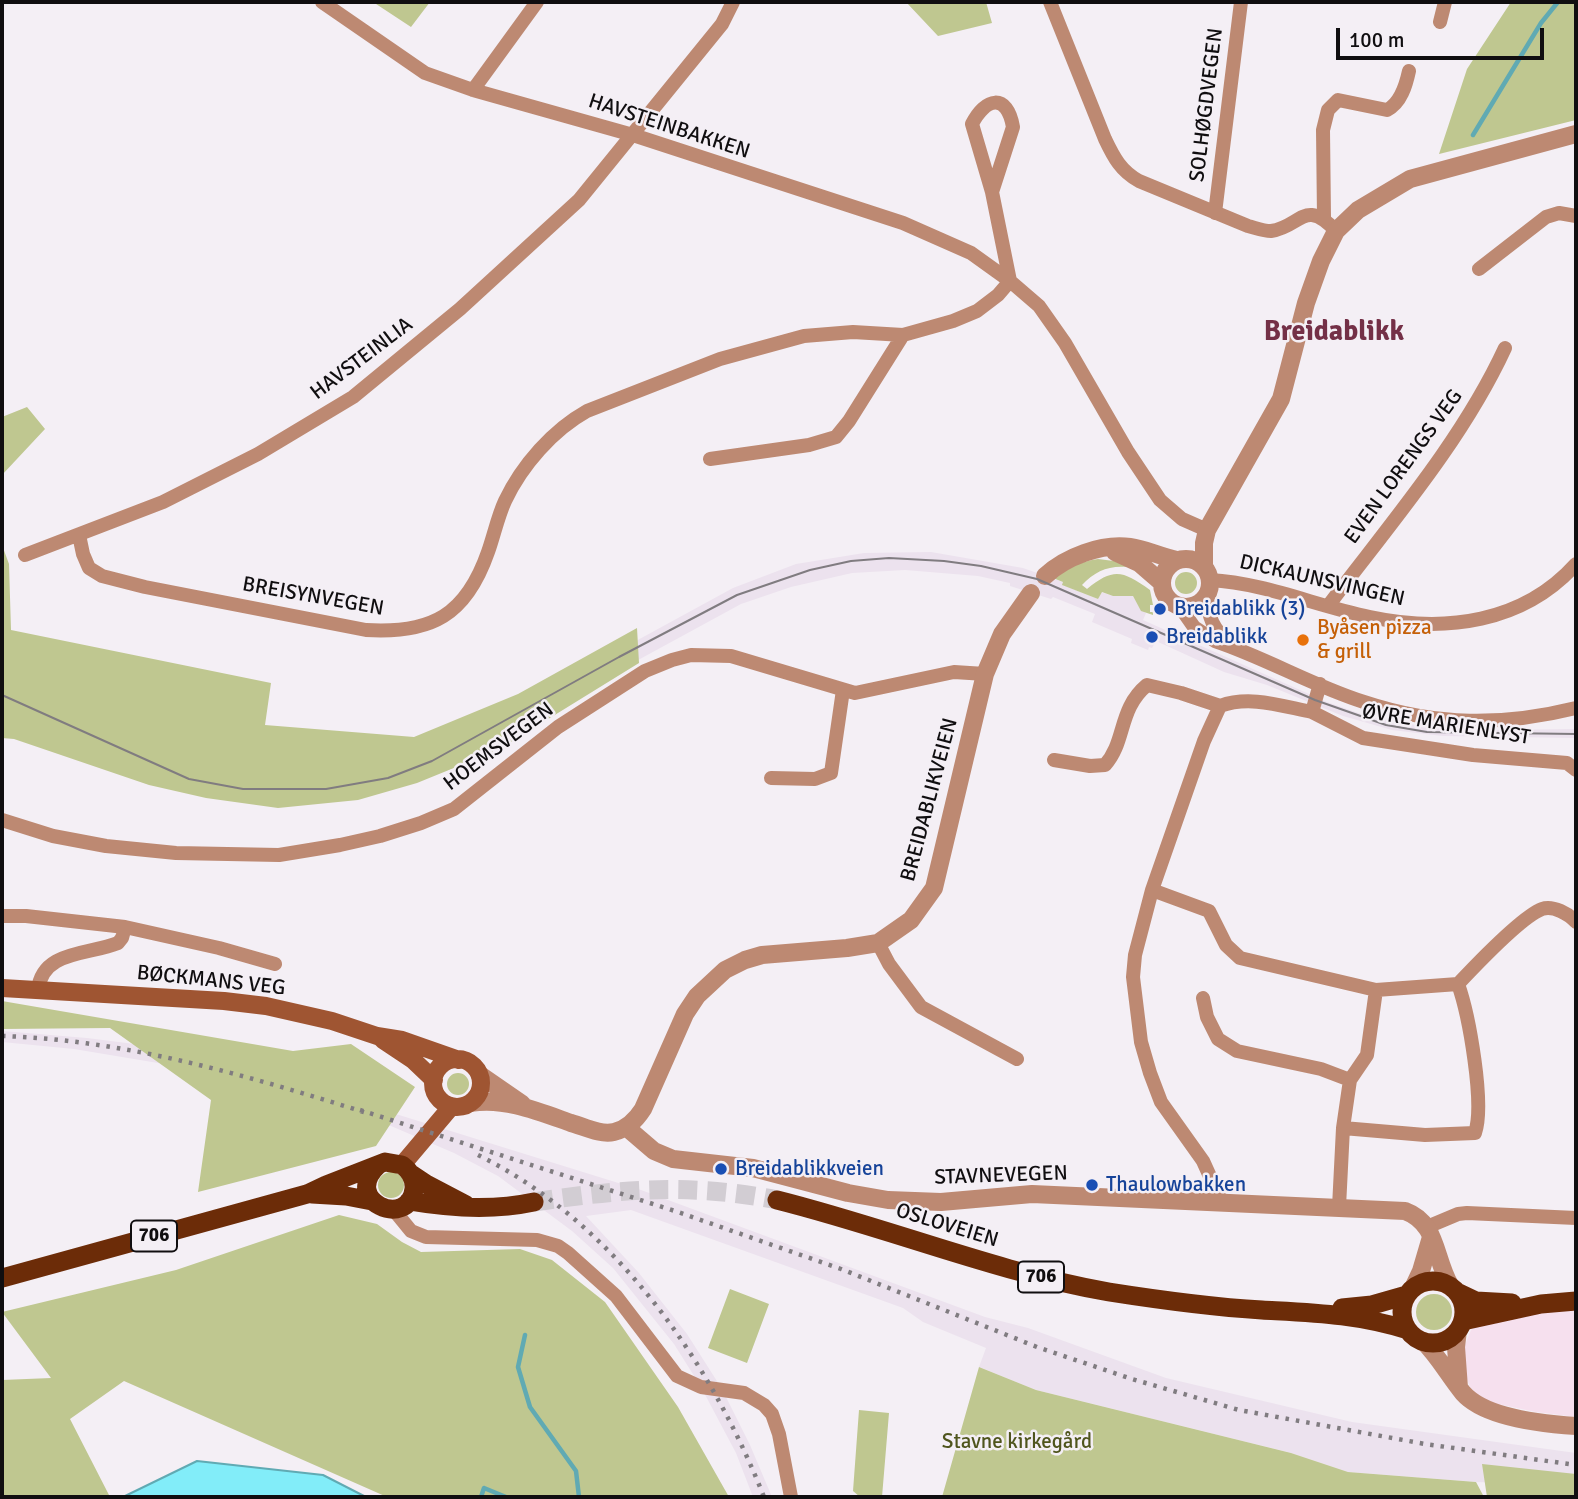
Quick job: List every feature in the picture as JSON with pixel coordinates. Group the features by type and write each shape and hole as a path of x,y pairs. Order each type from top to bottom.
{"highway":[{"name":"706","path":"2,1278 307,1194 377,1166 394,1162 426,1184 467,1206"},
{"path":"372,1201 367,1187 368,1179 377,1166"},
{"path":"401,1205 414,1186 407,1169"},
{"name":"706","path":"307,1194 346,1196 372,1201 378,1206 493,1208 534,1202"},
{"name":"OSLOVEIEN","path":"777,1200 981,1261 1068,1283 1177,1302 1262,1310 1313,1311 1372,1305 1410,1292"},
{"name":"706","path":"1410,1292 1430,1281 1476,1301 1541,1304 1576,1301"},
{"path":"1453,1289 1462,1301 1461,1326"},
{"path":"1410,1292 1402,1313 1416,1336"},
{"name":"706","path":"1416,1336 1441,1342 1451,1338 1461,1326 1541,1304"},
{"name":"OSLOVEIEN","path":"1313,1311 1375,1320 1416,1336"}],"main road":[{"name":"BØCKMANS VEG","path":"2,988 212,1000 266,1006 332,1021 377,1037 402,1040 459,1059"},
{"name":"BØCKMANS VEG","path":"377,1037 413,1060 441,1095"},
{"path":"407,1169 425,1135 427,1122 441,1095 436,1072 442,1065 459,1059 475,1067 480,1075 479,1093 471,1103 458,1107 441,1095"}],"street":[{"name":"HAVSTEINBAKKEN","path":"322,2 425,73 472,90 633,135 903,223 971,253 1039,306 1065,342 1128,452 1160,500 1182,519 1208,530"},
{"path":"472,90 537,2"},
{"name":"HAVSTEINLIA","path":"25,555 163,502 258,454 354,397 460,309 579,200 722,24 733,2"},
{"path":"1050,2 1105,139 1125,173 1214,213 1267,231 1276,230 1302,216 1330,224 1409,179 1576,134"},
{"name":"SOLHØGDVEGEN","path":"1214,213 1241,2"},
{"path":"1440,22 1445,2"},
{"path":"1234,647 1213,624 1208,614 1204,543 1208,530 1281,399 1306,303 1321,261 1330,224 1324,130 1328,110 1338,100 1387,110 1394,106 1401,95 1409,71"},
{"path":"992,192 1013,127 1006,107 998,102 987,104 978,112 972,124 992,192 1010,281"},
{"path":"1479,269 1546,217 1559,213 1576,216"},
{"name":"BREISYNVEGEN","path":"79,535 89,568 102,576 145,587 366,630 393,632 411,628 442,619 466,597 488,555 505,501 526,467 569,421 720,359 804,336 853,332 903,335 953,321 977,311 998,295 1010,281"},
{"path":"710,458 809,445 836,437 903,335"},
{"name":"EVEN LORENGS VEG","path":"1328,606 1418,488 1486,389 1506,348"},
{"path":"1207,581 1193,607 1181,607 1169,601 1161,582 1168,566 1180,559 1195,540 1208,530"},
{"path":"1045,576 1066,559 1079,554 1129,547 1193,560 1207,581"},
{"path":"1105,549 1124,554 1161,582"},
{"name":"DICKAUNSVINGEN","path":"1207,581 1248,583 1371,617 1407,622 1455,623 1489,618 1534,600 1567,575 1576,564"},
{"name":"BREIDABLIKVEIEN","path":"626,1127 636,1120 643,1109 676,1033 697,996 724,970 762,955 878,943 911,920 934,888 985,674 1002,634 1031,593"},
{"path":"1181,607 1194,627 1203,635 1363,702 1408,715 1443,721 1478,722 1544,716 1576,708"},
{"name":"HOEMSVEGEN","path":"2,820 52,836 106,846 176,853 279,855 340,845 421,823 454,809 558,727 645,671 691,655 731,656 855,693 954,672 985,674"},
{"path":"1054,760 1090,766 1105,765 1131,702 1147,685 1220,706 1232,701 1255,701 1312,712 1320,684"},
{"path":"771,778 815,779 831,773 843,690"},
{"path":"1220,706 1204,741 1152,890 1135,956 1133,977 1141,1042 1161,1102 1203,1161 1222,1203"},
{"name":"ØVRE MARIENLYST","path":"1312,712 1363,738 1473,755 1567,763 1576,770"},
{"path":"1152,890 1209,911 1226,945 1240,958 1376,990 1458,984 1532,915 1544,908 1552,908 1571,916 1576,922"},
{"name":"BØCKMANS VEG","path":"2,916 26,916 125,928 219,948 275,964"},
{"name":"BØCKMANS VEG","path":"38,990 43,974 54,961 118,943 125,928"},
{"path":"878,943 889,964 921,1007 1017,1059"},
{"path":"1343,1128 1425,1135 1475,1133 1479,1097 1464,1000 1458,984"},
{"path":"1339,1207 1343,1128 1350,1080 1367,1055 1376,990"},
{"path":"1203,998 1207,1017 1218,1039 1237,1051 1321,1069 1350,1080"},
{"path":"480,1075 531,1109"},
{"path":"471,1103 484,1101 531,1109 604,1132 626,1127"},
{"name":"STAVNEVEGEN","path":"626,1127 654,1151 673,1159 753,1168 848,1193 888,1200 941,1202 1032,1194 1339,1207 1405,1211 1417,1215 1429,1232"},
{"path":"401,1205 411,1231 426,1237 537,1240 558,1245 616,1296 677,1376 701,1387 744,1393 764,1405 772,1414 779,1434 791,1497"},
{"path":"1410,1292 1421,1271 1429,1232 1458,1214 1576,1218"},
{"path":"1429,1232 1442,1271 1453,1289"},
{"path":"1459,1388 1456,1348 1461,1326"},
{"path":"1416,1336 1437,1355 1459,1388 1474,1402 1498,1413 1576,1426"}],"shaded area":[{"path":"931,552 1023,568 1063,582 1063,585 1098,599 1101,592 1113,596 1133,596 1141,610 1146,613 1143,620 1327,702 1367,716 1427,727 1487,730 1576,729 1576,738 1443,736 1392,730 1343,716 1267,685 1224,672 1156,641 1148,650 1131,643 1132,639 1092,622 1095,614 1053,597 1051,599 1010,586 1010,583 978,576 905,570 852,573 791,587 741,604 438,769 391,788 342,800 283,804 243,801 206,794 152,775 2,708 2,689 207,777 248,783 328,785 361,779 427,755 733,588 796,564 864,553"},
{"path":"2,1031 150,1046 312,1088 641,1190 985,1317 1028,1328 1166,1378 1352,1422 1576,1453 1576,1485 1476,1482 1348,1472 1291,1453 1036,1390 979,1367 986,1348 923,1322 903,1308 631,1210 586,1216 639,1273 687,1334 722,1389 772,1497 753,1497 736,1453 701,1387 674,1344 613,1268 572,1231 498,1176 454,1153 391,1126 225,1078 170,1065 74,1049 2,1042"},
{"path":"1576,1302 1576,1417 1493,1403 1481,1398 1470,1387 1461,1355 1471,1330 1483,1322"}],"green space":[{"path":"373,2 430,2 411,27"},
{"path":"906,2 986,2 992,23 938,36"},
{"path":"1511,2 1576,2 1576,120 1439,154 1467,69"},
{"path":"27,407 45,429 2,475 2,417"},
{"path":"2,545 9,564 11,630 271,683 265,725 414,737 518,694 637,628 639,663 498,750 417,783 358,800 278,808 206,798 149,785 14,739 2,738"},
{"path":"1098,559 1122,562 1128,567 1103,570 1082,585 1087,589 1104,577 1118,574 1133,579 1150,590 1153,605 1150,605 1150,612 1153,612 1153,615 1141,611 1133,596 1113,596 1102,592 1098,599 1062,585 1063,582 1053,578 1074,566"},
{"path":"1186,572 1194,575 1197,583 1194,591 1186,594 1178,591 1175,583 1178,575"},
{"path":"2,1001 293,1051 351,1044 415,1087 376,1146 198,1192 211,1100 110,1028 2,1029"},
{"path":"458,1073 466,1076 469,1084 466,1092 458,1095 450,1092 447,1084 450,1076"},
{"path":"391,1172 400,1176 404,1185 400,1194 391,1198 382,1194 378,1185 382,1176"},
{"path":"339,1215 377,1224 421,1252 520,1249 552,1260 605,1302 678,1407 729,1497 387,1497 124,1381 70,1419 108,1497 2,1497 2,1380 51,1378 2,1312 176,1270"},
{"path":"730,1289 769,1304 747,1363 708,1348"},
{"path":"1434,1294 1446,1300 1452,1312 1446,1324 1434,1330 1422,1324 1416,1312 1422,1300"},
{"name":"Stavne kirkegård","path":"979,1367 1036,1390 1291,1453 1348,1472 1476,1482 1484,1497 942,1497"},
{"path":"859,1410 889,1413 882,1497 860,1497 853,1491"},
{"path":"1482,1464 1576,1474 1576,1497 1487,1497"}],"water":[{"path":"197,1461 323,1475 366,1497 123,1497"}],"waterway":[{"path":"1473,135 1541,23 1558,2"},
{"path":"525,1335 518,1367 530,1407 576,1471 579,1497"},
{"path":"481,1497 484,1488 506,1497"}],"tunnel":[{"path":"534,1202 656,1190 715,1191 777,1200"}],"tram line":[{"path":"2,695 189,779 243,789 326,789 388,778 432,761 737,595 810,570 851,561 889,558 981,566 1037,579 1315,700 1386,725 1427,732 1576,734"}],"railway":[{"path":"2,1036 49,1039 141,1052 233,1073 367,1113"},
{"path":"360,1110 678,1212 841,1269 1037,1347 1132,1379 1239,1410 1425,1444 1576,1465"},
{"path":"478,1155 527,1183 572,1217 614,1257 652,1300 686,1346 716,1395 764,1497"}],"place":[{"name":"Breidablikk (3)","path":"1160,609"},
{"name":"Breidablikk","path":"1152,637"},
{"name":"Byåsen pizza & grill","path":"1303,640"},
{"name":"Breidablikkveien","path":"721,1169"},
{"name":"Thaulowbakken","path":"1092,1185"}],"district":[{"name":"Breidablikk","path":"1334,333"}]}
